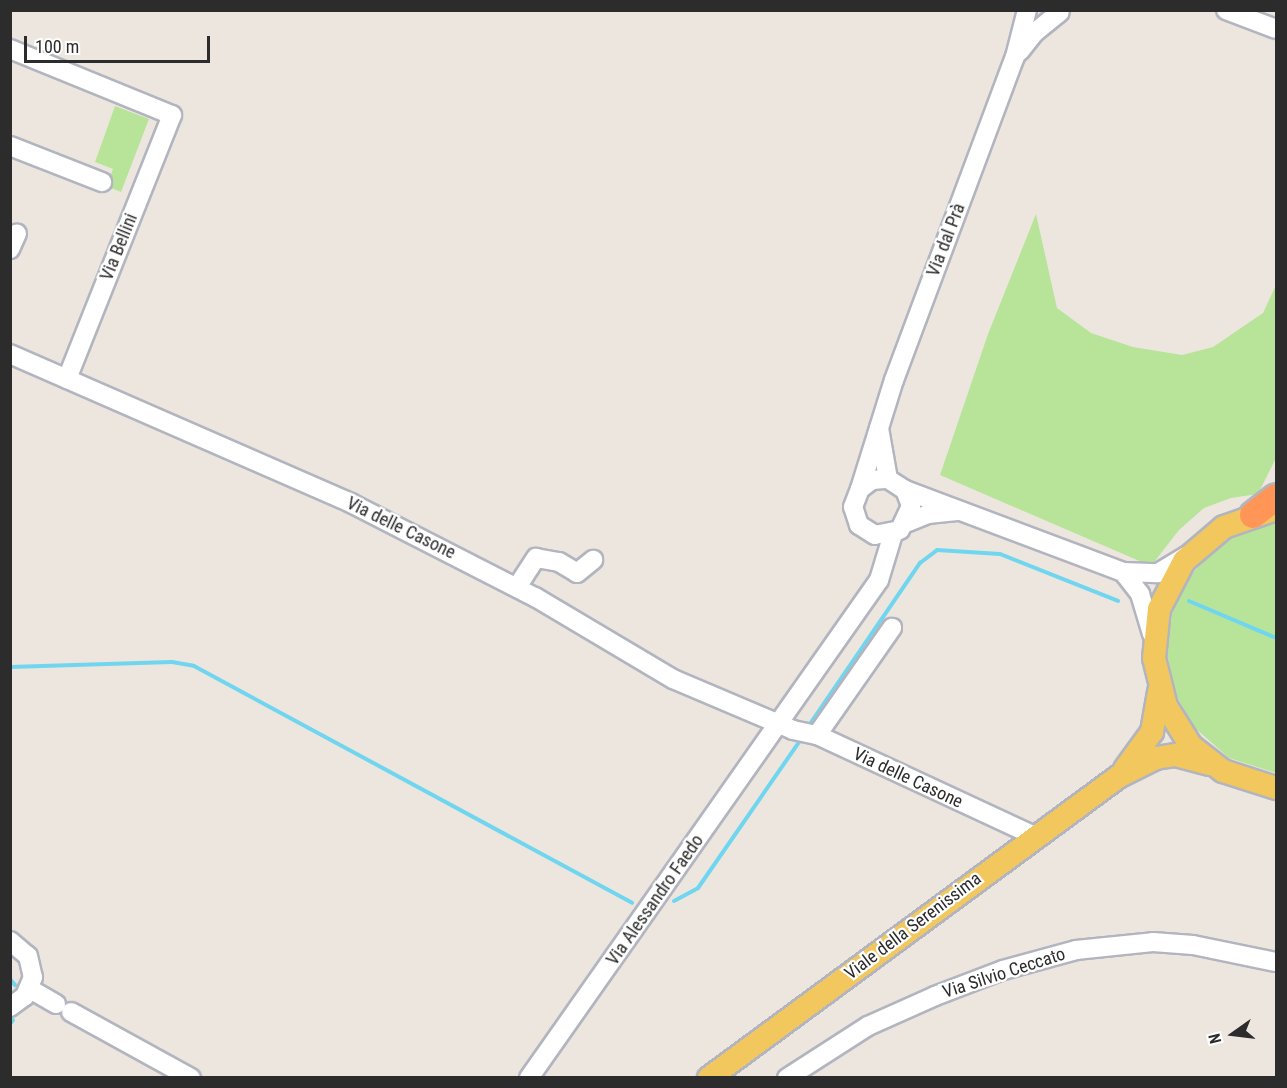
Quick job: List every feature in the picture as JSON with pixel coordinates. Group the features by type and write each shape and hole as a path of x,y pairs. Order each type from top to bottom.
{"highway":[{"path":"1265,513 1276,497"}],"main road":[{"path":"1265,513 1224,527 1193,550 1168,584 1155,622 1154,644 1159,688 1181,734 1210,764 1247,782 1276,788"},
{"name":"Viale della Serenissima","path":"1118,777 1152,732 1157,718 1159,688"},
{"name":"Viale della Serenissima","path":"709,1077 1118,777 1156,758 1176,755 1210,764"}],"street":[{"name":"Via dal Prà","path":"860,489 879,423 1015,57 1027,10"},
{"path":"1226,10 1276,29"},
{"name":"Via dal Prà","path":"1015,57 1034,33 1057,11"},
{"name":"Via Bellini","path":"10,49 172,116 67,379"},
{"path":"10,146 102,182"},
{"name":"Via delle Casone","path":"10,354 351,503 517,587 673,679 800,731 1035,836"},
{"name":"Via dal Prà","path":"879,423 888,479"},
{"path":"968,511 928,514 891,531 866,531 855,516 855,497 860,489 872,480 888,479 905,490 968,511 1123,572 1158,573 1193,550"},
{"path":"800,731 879,580 891,531 911,506 905,490"},
{"path":"517,587 536,558 559,561 577,573 594,560"},
{"path":"1123,572 1146,605 1154,644"},
{"path":"800,731 892,628"},
{"name":"Via Alessandro Faedo","path":"529,1077 800,731"},
{"path":"10,941 21,947 32,966 30,989 10,1007"},
{"name":"Via Silvio Ceccato","path":"787,1077 868,1026 934,996 1003,970 1076,950 1153,942 1193,945 1276,962"},
{"path":"30,989 191,1077"}],"green space":[{"path":"115,106 149,119 121,192 106,186 113,169 95,162"},
{"path":"1036,214 1057,308 1091,333 1133,347 1182,355 1213,347 1263,313 1276,285 1276,458 1258,494 1231,498 1204,508 1179,530 1151,566 940,475 988,334"},
{"path":"1276,523 1276,773 1229,758 1195,728 1176,695 1167,653 1172,614 1188,578 1218,546 1256,526"}],"waterway":[{"path":"808,727 920,563 937,550 1000,554 1118,601"},
{"path":"1189,601 1276,638"},
{"path":"10,667 172,662 194,666 632,903"},
{"path":"674,901 698,888 801,739"},
{"path":"10,979 15,985"},
{"path":"10,1024 13,1020"}]}
